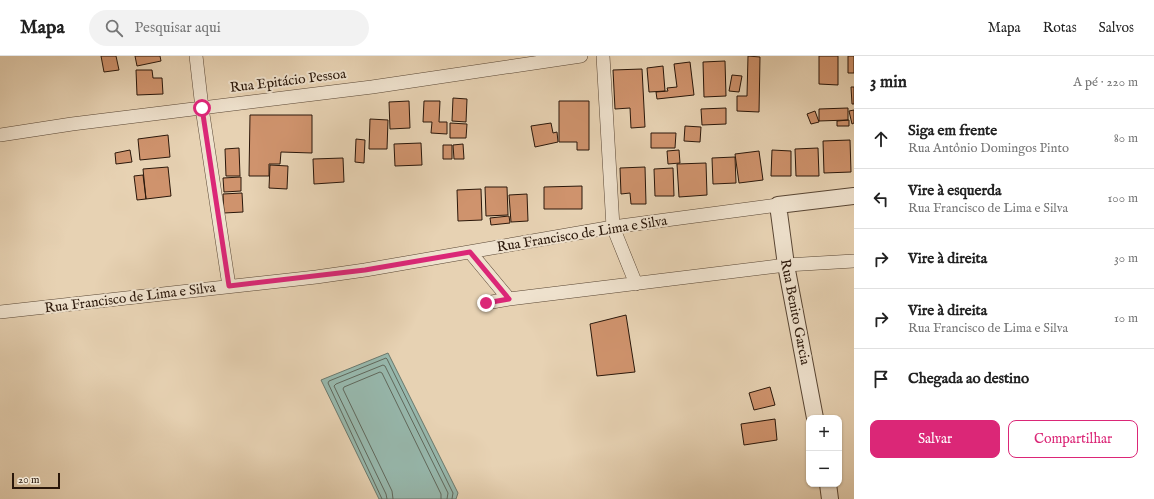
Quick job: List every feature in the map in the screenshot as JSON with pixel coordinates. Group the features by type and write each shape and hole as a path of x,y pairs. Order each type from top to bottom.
{"street":[{"path":"196,56 202,108 229,286"},
{"name":"Rua Epitácio Pessoa","path":"0,135 72,124 372,87 581,56"},
{"path":"603,56 613,227 636,284"},
{"name":"Rua Francisco de Lima e Silva","path":"0,312 358,271 613,227 854,196"},
{"name":"Rua Benito Garcia","path":"778,205 786,264 815,415"},
{"path":"470,252 509,299"},
{"path":"486,303 786,264 854,261"},
{"path":"828,487 830,499"}],"water":[{"path":"388,353 458,493 456,499 379,499 321,380"}],"building":[{"path":"101,56 116,56 119,70 104,72"},
{"path":"135,56 160,56 161,61 137,66"},
{"path":"748,56 760,57 759,112 737,111 737,96 747,96"},
{"path":"819,56 838,56 838,85 819,84"},
{"path":"848,56 854,56 854,73 848,73"},
{"path":"725,61 726,96 704,97 703,62"},
{"path":"690,62 694,95 657,99 656,92 668,91 667,88 677,87 674,64"},
{"path":"663,66 665,91 649,92 647,68"},
{"path":"642,69 645,127 631,128 630,108 615,109 613,70"},
{"path":"136,70 152,70 153,78 162,78 163,94 137,95"},
{"path":"732,75 742,76 739,92 729,91"},
{"path":"851,87 854,87 854,104 852,104"},
{"path":"453,98 467,99 466,122 452,121"},
{"path":"409,101 410,128 390,129 389,102"},
{"path":"424,101 440,101 439,122 447,122 447,134 431,133 432,122 423,122"},
{"path":"559,101 589,101 589,150 577,150 577,142 559,142"},
{"path":"726,108 726,124 702,125 701,109"},
{"path":"848,108 848,120 819,121 819,109"},
{"path":"854,110 854,123 852,124 849,111"},
{"path":"815,111 819,122 811,124 807,114"},
{"path":"250,115 312,115 312,153 281,152 280,164 269,164 269,176 249,176"},
{"path":"370,119 388,120 387,149 369,149"},
{"path":"849,120 849,126 837,126 837,121"},
{"path":"450,123 467,124 466,138 450,138"},
{"path":"551,123 553,133 557,132 558,142 535,147 531,126"},
{"path":"685,126 701,127 700,142 684,141"},
{"path":"651,133 676,133 675,148 651,148"},
{"path":"168,135 170,157 140,160 138,139"},
{"path":"356,139 365,140 364,163 355,162"},
{"path":"850,140 851,172 824,173 823,141"},
{"path":"421,143 422,165 395,166 394,144"},
{"path":"463,144 464,159 454,159 453,145"},
{"path":"443,145 452,145 452,159 443,159"},
{"path":"239,148 240,176 226,176 225,149"},
{"path":"818,148 819,176 796,176 795,149"},
{"path":"130,150 132,162 116,164 115,153"},
{"path":"679,150 680,163 668,164 667,151"},
{"path":"772,150 791,151 791,176 771,176"},
{"path":"759,151 763,180 739,183 735,154"},
{"path":"735,157 736,183 713,184 712,158"},
{"path":"343,158 344,182 314,184 313,159"},
{"path":"706,163 707,195 679,197 677,164"},
{"path":"270,165 288,166 287,189 269,188"},
{"path":"168,167 171,196 146,199 143,169"},
{"path":"645,167 646,204 631,204 630,193 621,194 620,168"},
{"path":"673,168 674,196 655,196 654,169"},
{"path":"143,175 146,199 137,200 134,176"},
{"path":"241,177 241,191 224,192 223,178"},
{"path":"582,186 582,209 544,209 544,187"},
{"path":"485,187 507,187 508,215 486,216"},
{"path":"481,189 482,220 458,221 457,190"},
{"path":"242,193 243,212 224,213 223,194"},
{"path":"527,194 528,221 511,222 509,195"},
{"path":"509,216 510,223 491,225 490,218"},
{"path":"626,315 635,372 597,376 590,324"},
{"path":"770,387 775,405 754,410 749,393"},
{"path":"775,419 777,440 744,445 741,424"}],"route":[{"path":"202,108 229,286 316,277 470,252 509,299 486,303"}]}
